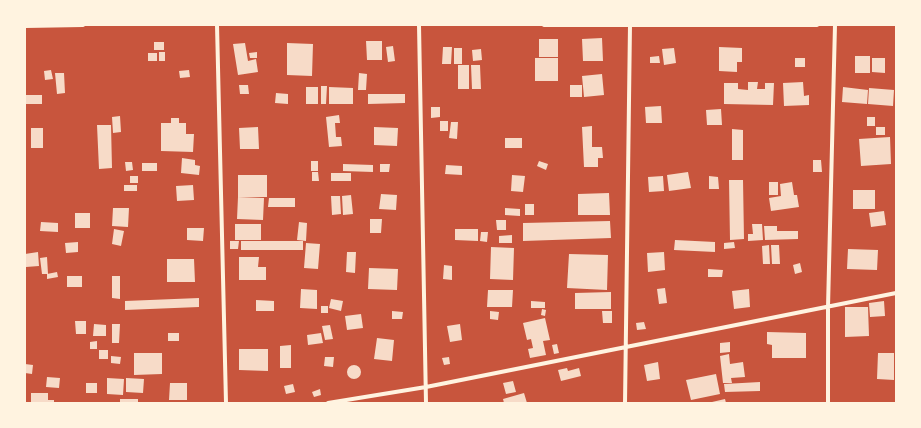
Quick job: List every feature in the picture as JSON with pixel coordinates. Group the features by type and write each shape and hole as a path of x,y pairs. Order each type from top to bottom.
{"street":[{"path":"25,26 83,25"},
{"path":"217,25 226,403"},
{"path":"419,25 426,403"},
{"path":"544,25 817,25"},
{"path":"625,403 630,25"},
{"path":"828,403 828,307 835,25"},
{"path":"328,403 426,387 896,293"}],"building":[{"path":"602,38 603,61 583,61 582,39"},
{"path":"539,39 558,39 558,57 539,57"},
{"path":"366,41 382,41 382,60 367,60"},
{"path":"154,42 164,42 164,50 154,50"},
{"path":"245,43 248,61 256,59 258,72 238,75 233,44"},
{"path":"287,43 313,44 312,76 287,75"},
{"path":"393,46 395,61 388,62 386,47"},
{"path":"443,47 452,47 451,64 442,64"},
{"path":"719,47 742,48 742,62 737,62 737,72 719,71"},
{"path":"454,48 462,48 462,64 454,64"},
{"path":"674,48 676,63 664,65 662,49"},
{"path":"481,49 482,60 473,61 472,50"},
{"path":"159,52 165,52 165,61 159,61"},
{"path":"257,52 257,58 250,58 249,53"},
{"path":"148,53 157,53 157,61 148,61"},
{"path":"659,56 660,63 650,63 650,57"},
{"path":"855,56 870,56 870,73 855,73"},
{"path":"535,58 558,58 558,81 535,81"},
{"path":"795,58 805,58 805,67 795,67"},
{"path":"872,58 885,58 885,73 872,72"},
{"path":"458,65 469,65 469,89 458,89"},
{"path":"471,65 480,65 481,89 472,89"},
{"path":"51,70 53,79 45,80 44,71"},
{"path":"189,70 190,77 180,78 179,71"},
{"path":"55,73 64,73 65,93 57,94"},
{"path":"359,73 367,74 366,90 358,90"},
{"path":"602,74 604,95 584,97 582,76"},
{"path":"748,82 758,82 757,89 765,89 765,83 774,83 773,105 724,104 724,83 738,83 738,89 748,90"},
{"path":"803,82 804,96 809,95 809,105 784,106 783,83"},
{"path":"239,85 248,85 249,94 240,94"},
{"path":"570,85 582,85 582,97 570,97"},
{"path":"321,86 327,86 326,104 321,104"},
{"path":"306,87 318,87 318,104 306,104"},
{"path":"329,87 353,88 353,104 329,104"},
{"path":"843,87 868,90 867,104 842,102"},
{"path":"869,88 894,90 893,106 868,104"},
{"path":"276,93 288,94 288,104 275,103"},
{"path":"368,94 405,94 405,103 368,104"},
{"path":"25,95 42,95 42,104 25,104"},
{"path":"661,106 662,123 646,123 645,107"},
{"path":"431,107 440,107 440,117 431,118"},
{"path":"721,109 722,125 707,125 706,110"},
{"path":"339,115 340,123 335,123 336,137 341,137 342,146 329,147 326,117"},
{"path":"120,116 121,132 113,133 112,117"},
{"path":"867,117 875,117 875,126 867,126"},
{"path":"171,118 179,118 179,123 186,123 186,134 194,134 193,152 161,151 161,123 171,123"},
{"path":"440,121 448,121 448,131 440,131"},
{"path":"451,122 458,122 457,139 449,138"},
{"path":"97,125 111,125 112,168 99,169"},
{"path":"592,126 592,147 602,147 603,158 598,158 598,167 584,167 582,127"},
{"path":"258,127 259,149 240,149 239,128"},
{"path":"374,127 398,128 397,146 374,145"},
{"path":"876,127 885,127 885,135 876,135"},
{"path":"31,128 43,128 43,148 31,148"},
{"path":"732,129 743,130 743,160 732,160"},
{"path":"890,137 891,164 861,166 859,139"},
{"path":"505,138 522,138 522,148 505,148"},
{"path":"182,158 195,160 195,165 200,166 199,175 181,173"},
{"path":"813,160 821,160 822,172 813,172"},
{"path":"311,161 318,161 318,171 311,171"},
{"path":"539,161 548,164 546,170 537,166"},
{"path":"125,162 132,162 133,170 126,171"},
{"path":"142,163 157,163 157,171 142,171"},
{"path":"343,164 373,165 373,172 343,171"},
{"path":"380,164 390,164 389,172 380,172"},
{"path":"446,165 462,166 462,175 445,174"},
{"path":"312,172 318,172 319,181 312,181"},
{"path":"688,172 691,188 669,191 667,175"},
{"path":"331,173 351,173 351,181 331,181"},
{"path":"238,175 267,175 267,197 238,197"},
{"path":"512,175 525,176 523,192 511,191"},
{"path":"130,176 138,176 138,183 130,183"},
{"path":"663,176 664,191 649,192 648,177"},
{"path":"709,176 718,177 719,189 709,189"},
{"path":"729,180 743,180 744,239 730,240"},
{"path":"769,182 778,182 778,195 769,195"},
{"path":"792,182 794,195 797,195 799,207 771,211 769,198 781,196 780,184"},
{"path":"124,185 137,185 137,191 124,191"},
{"path":"193,185 194,200 177,201 176,186"},
{"path":"853,190 875,190 875,209 853,209"},
{"path":"609,193 610,215 578,215 578,194"},
{"path":"381,194 397,195 396,210 379,209"},
{"path":"351,195 353,214 343,215 342,196"},
{"path":"331,196 340,196 341,214 332,215"},
{"path":"238,197 264,198 263,220 237,219"},
{"path":"269,198 295,198 295,207 268,207"},
{"path":"525,204 534,204 534,215 525,215"},
{"path":"113,208 129,208 128,227 112,226"},
{"path":"505,208 520,209 520,216 505,215"},
{"path":"884,211 886,225 871,227 869,213"},
{"path":"75,213 90,213 90,228 75,228"},
{"path":"370,219 382,219 381,233 370,233"},
{"path":"496,220 506,220 506,230 497,230"},
{"path":"610,221 611,238 523,241 523,223"},
{"path":"41,222 58,223 58,232 40,231"},
{"path":"299,222 307,223 306,241 297,240"},
{"path":"235,224 261,224 261,240 235,240"},
{"path":"752,224 762,224 763,240 748,241 748,234 753,234"},
{"path":"764,226 777,226 777,231 798,231 798,239 765,240"},
{"path":"187,228 204,228 203,241 187,240"},
{"path":"114,229 124,231 121,246 112,244"},
{"path":"455,229 478,229 478,241 455,240"},
{"path":"481,232 488,232 487,242 480,241"},
{"path":"512,235 512,243 499,243 499,236"},
{"path":"675,240 715,242 715,252 674,250"},
{"path":"230,241 239,241 238,249 230,249"},
{"path":"241,241 303,241 303,250 241,250"},
{"path":"78,242 78,252 66,253 65,243"},
{"path":"734,242 735,248 724,249 724,243"},
{"path":"306,243 320,244 318,269 304,268"},
{"path":"769,245 770,264 763,264 762,246"},
{"path":"771,245 779,245 780,264 772,264"},
{"path":"491,247 514,248 513,280 490,279"},
{"path":"848,249 878,250 877,270 847,269"},
{"path":"38,252 39,266 26,267 25,254"},
{"path":"347,252 356,252 355,273 346,272"},
{"path":"664,252 665,270 648,272 647,253"},
{"path":"569,254 608,255 607,290 567,288"},
{"path":"47,257 48,274 42,274 40,258"},
{"path":"239,257 259,257 258,267 266,267 266,280 239,280"},
{"path":"167,259 194,259 195,282 167,282"},
{"path":"800,263 802,272 795,274 793,265"},
{"path":"444,265 452,266 452,280 443,279"},
{"path":"369,268 398,269 397,290 368,289"},
{"path":"708,269 723,270 722,277 708,277"},
{"path":"57,272 58,277 47,279 47,274"},
{"path":"67,276 82,276 82,287 67,287"},
{"path":"112,276 120,276 120,299 112,298"},
{"path":"665,288 667,303 659,304 657,289"},
{"path":"301,289 317,290 317,309 300,308"},
{"path":"749,289 750,307 734,309 732,291"},
{"path":"488,290 513,290 512,307 487,307"},
{"path":"611,292 611,309 575,309 575,293"},
{"path":"199,298 199,307 125,310 125,301"},
{"path":"331,299 343,301 341,311 329,308"},
{"path":"256,300 274,301 274,311 256,311"},
{"path":"531,301 545,302 545,308 531,308"},
{"path":"884,301 885,316 870,317 869,303"},
{"path":"321,306 328,306 328,313 321,313"},
{"path":"845,307 868,307 869,336 845,337"},
{"path":"542,309 546,310 545,316 541,315"},
{"path":"392,311 403,312 402,319 392,319"},
{"path":"490,311 499,312 498,320 490,319"},
{"path":"602,311 612,311 612,323 603,323"},
{"path":"361,314 363,328 347,330 345,316"},
{"path":"545,318 550,340 543,341 546,355 530,358 528,349 533,348 531,339 527,340 523,323"},
{"path":"75,321 86,321 86,334 76,334"},
{"path":"644,322 646,329 637,330 636,323"},
{"path":"94,324 106,325 106,336 93,336"},
{"path":"112,324 120,324 119,343 112,343"},
{"path":"460,324 462,340 450,342 447,326"},
{"path":"330,325 333,339 325,340 322,326"},
{"path":"767,332 806,333 806,358 772,358 772,345 767,344"},
{"path":"168,333 179,333 179,341 168,341"},
{"path":"321,333 323,343 308,345 307,335"},
{"path":"377,338 394,340 392,361 374,359"},
{"path":"97,341 97,349 90,349 90,342"},
{"path":"730,342 730,352 720,353 720,343"},
{"path":"557,344 559,353 554,354 552,345"},
{"path":"291,345 291,368 280,368 280,346"},
{"path":"239,349 268,349 268,371 239,370"},
{"path":"99,350 108,350 108,359 99,359"},
{"path":"134,353 162,353 162,374 134,375"},
{"path":"878,353 894,353 894,380 877,379"},
{"path":"729,354 730,364 743,362 745,377 731,378 732,383 723,383 720,356"},
{"path":"111,356 121,357 120,364 111,363"},
{"path":"325,357 334,357 333,367 324,366"},
{"path":"449,357 450,364 444,365 442,358"},
{"path":"658,362 660,379 647,381 644,365"},
{"path":"25,364 33,365 32,374 25,373"},
{"path":"354,365 359,367 361,372 359,377 354,379 349,377 347,372 349,367"},
{"path":"567,368 568,371 579,368 581,376 561,381 558,370"},
{"path":"716,374 720,394 691,400 686,380"},
{"path":"47,377 60,378 59,388 46,387"},
{"path":"107,378 124,379 123,395 107,394"},
{"path":"126,378 144,379 143,393 126,392"},
{"path":"513,381 516,392 506,394 503,383"},
{"path":"760,382 760,391 725,392 724,384"},
{"path":"86,383 97,383 97,393 86,393"},
{"path":"170,383 187,383 187,400 169,400"},
{"path":"293,384 295,392 286,394 284,386"},
{"path":"320,389 321,395 314,397 312,392"},
{"path":"31,393 48,393 48,400 54,400 54,403 31,403"},
{"path":"524,393 527,403 504,403 503,399"},
{"path":"120,399 138,399 138,403 120,403"},
{"path":"725,399 726,403 712,403 712,402"}]}
